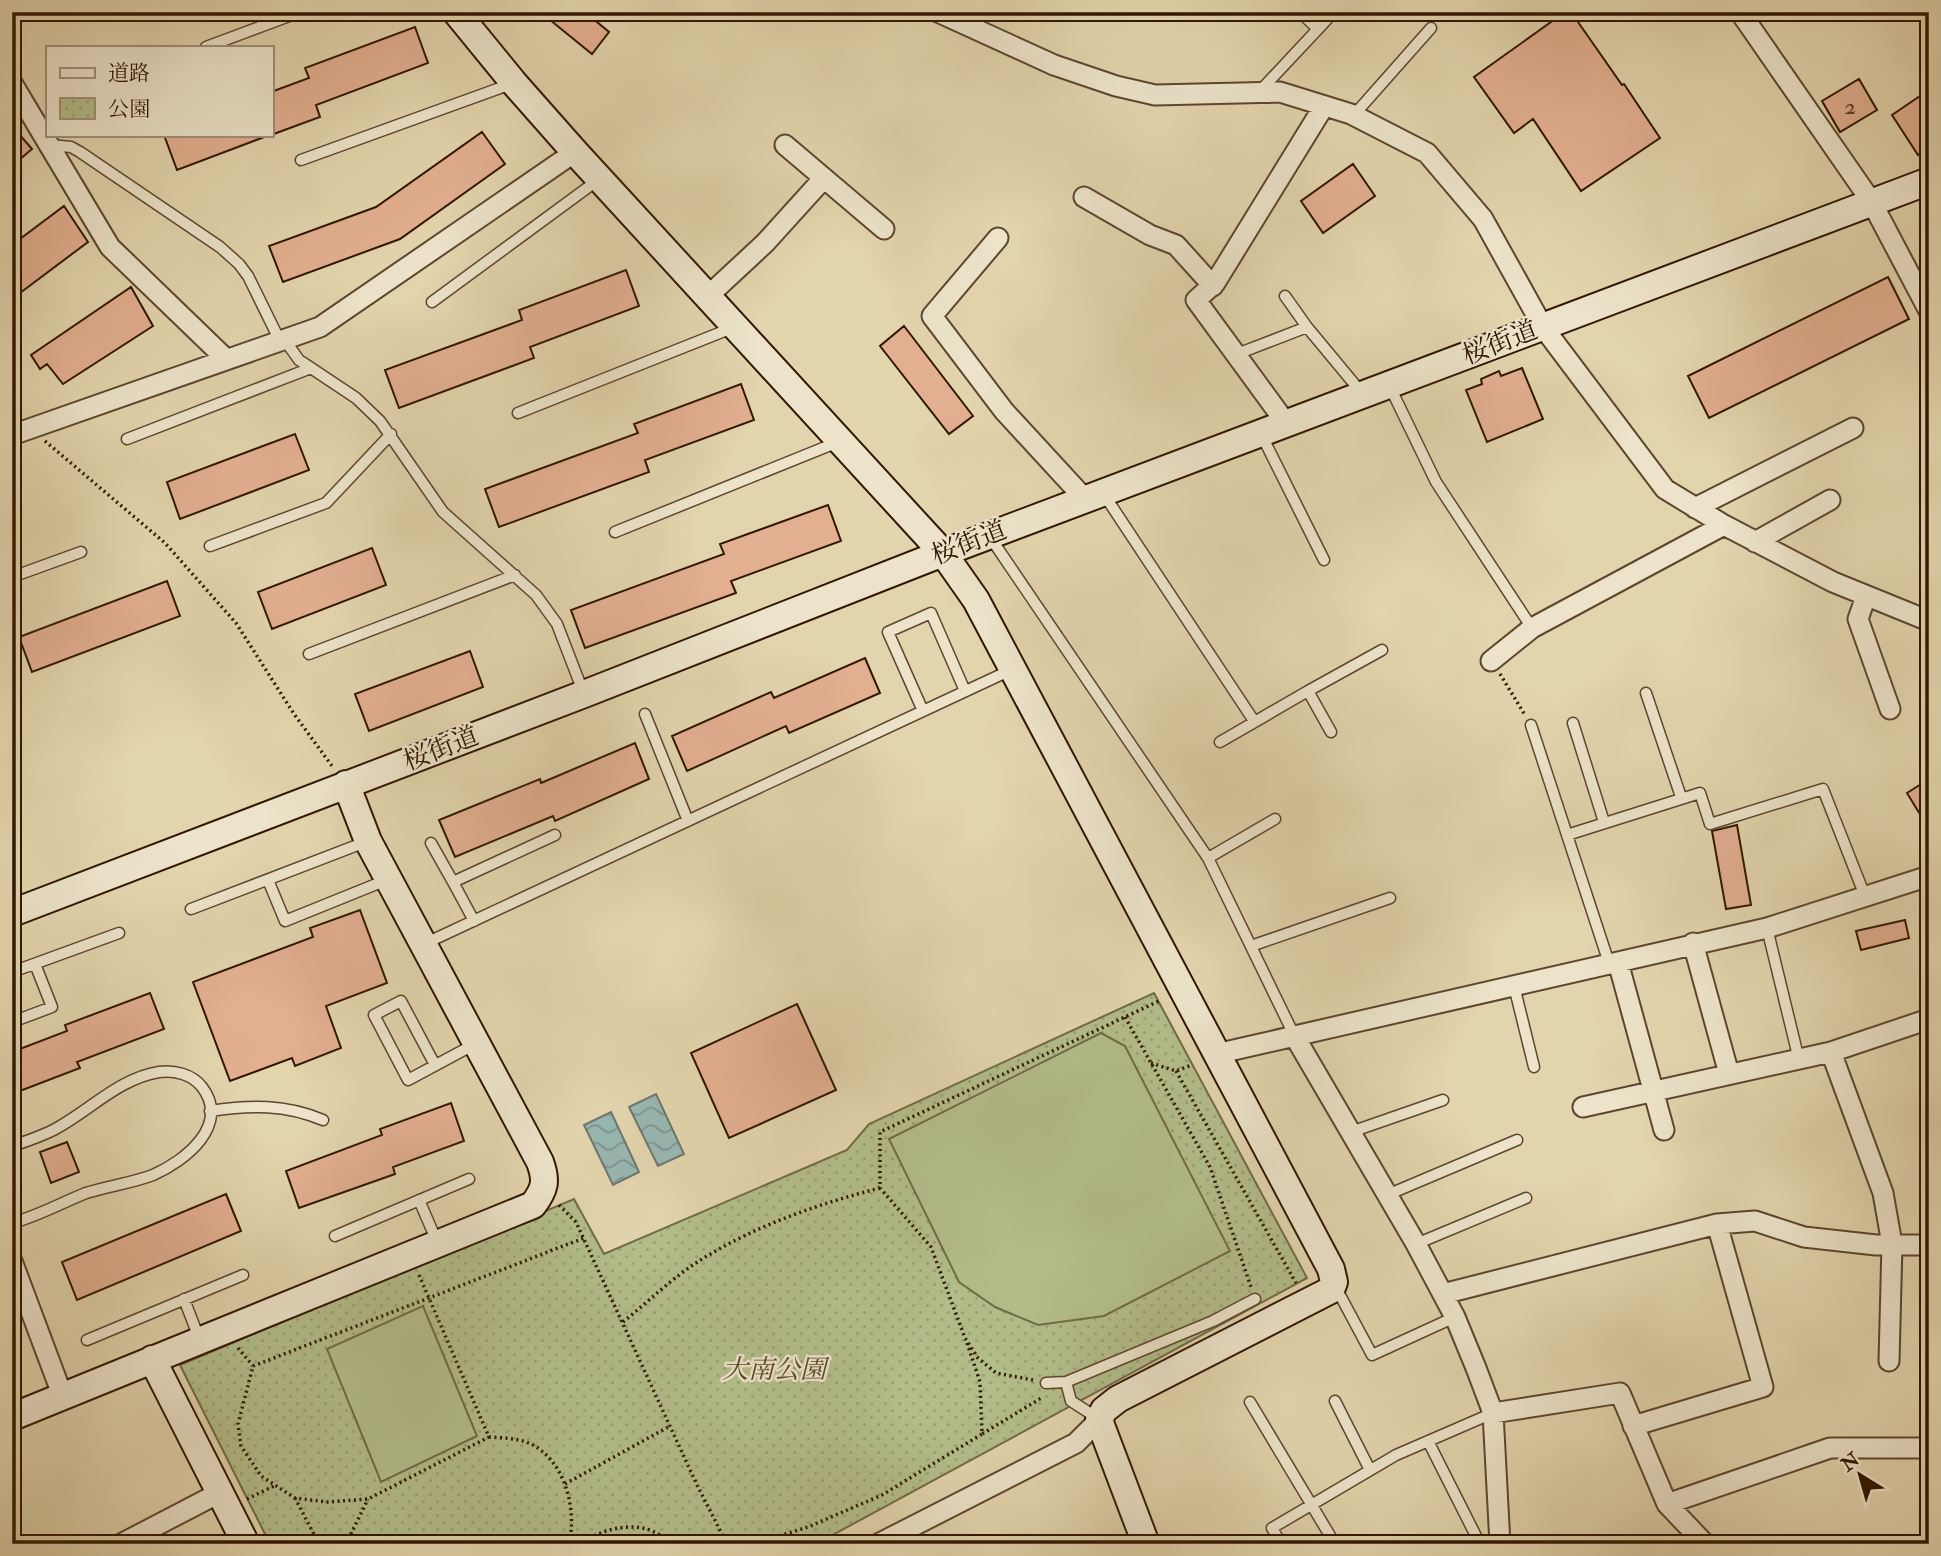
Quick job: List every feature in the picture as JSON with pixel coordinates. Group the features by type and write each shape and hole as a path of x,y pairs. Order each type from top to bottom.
{"street":[{"path":"456,12 575,152 943,553 976,600 1014,668 1204,1060 1327,1261 1333,1277 1331,1290 1118,1399 1104,1410 1100,1420 1076,1443 878,1544"},
{"path":"938,12 1054,65 1116,86 1155,95 1280,92 1354,115 1427,153 1483,219 1544,327 1665,489 1755,542 1866,596 1929,621"},
{"path":"1740,12 1871,201 1929,311"},
{"path":"12,83 110,247 226,359"},
{"path":"1286,424 1196,300 1213,286 1324,106"},
{"path":"785,145 884,229"},
{"path":"21,432 320,327 575,152"},
{"path":"708,296 765,243 823,179"},
{"name":"桜街道","path":"12,912 584,694 989,535 1929,180"},
{"path":"1084,197 1150,235 1176,245 1213,286"},
{"path":"998,238 932,316 1004,411 1094,496"},
{"path":"1695,508 1853,428"},
{"path":"1755,542 1830,500"},
{"path":"1491,661 1532,628 1724,525"},
{"path":"1866,596 1858,619 1890,709"},
{"path":"12,1417 533,1205 543,1191 546,1177 540,1162 368,841 346,784"},
{"path":"1204,1060 1693,943 1767,928 1929,876"},
{"path":"1693,943 1729,1074"},
{"path":"1614,963 1664,1130"},
{"path":"1583,1107 1831,1052 1929,1019"},
{"path":"1295,1037 1416,1244 1455,1317 1493,1413 1500,1544"},
{"path":"1831,1052 1883,1193 1892,1244 1889,1361"},
{"path":"1443,1294 1717,1224 1755,1221 1804,1237 1929,1245"},
{"path":"1633,1426 1763,1387 1717,1224"},
{"path":"12,1261 63,1397"},
{"path":"152,1359 246,1544"},
{"path":"1493,1413 1620,1393 1667,1504 1705,1544"},
{"path":"1100,1420 1146,1544"},
{"path":"1667,1504 1830,1448 1929,1448"},
{"path":"121,1544 219,1493"}],"lane":[{"path":"209,46 300,12"},
{"path":"1300,12 1318,29"},
{"path":"1259,92 1329,17"},
{"path":"1354,115 1431,28"},
{"path":"300,160 514,83"},
{"path":"50,145 71,147 80,152 220,247 248,276 291,353 356,398 391,434 443,512 536,595 556,624 584,694"},
{"path":"432,302 600,179"},
{"path":"1285,296 1363,394"},
{"path":"518,413 736,327"},
{"path":"1237,354 1307,327"},
{"path":"127,439 311,368"},
{"path":"1389,385 1436,482 1532,628"},
{"path":"1260,433 1324,560"},
{"path":"210,546 326,502 391,434"},
{"path":"615,531 841,441"},
{"path":"1094,496 1254,721"},
{"path":"989,535 1208,858 1295,1037"},
{"path":"12,577 81,552"},
{"path":"309,654 515,575"},
{"path":"923,711 888,632 931,613 965,691"},
{"path":"1220,742 1381,650"},
{"path":"424,944 1014,668"},
{"path":"1308,691 1331,732"},
{"path":"1646,693 1681,797"},
{"path":"645,714 688,821"},
{"path":"1573,723 1604,822"},
{"path":"1531,725 1567,835 1614,963"},
{"path":"1567,835 1700,793 1710,824 1822,789 1865,897"},
{"path":"1208,858 1275,819"},
{"path":"453,882 555,835"},
{"path":"191,909 368,841"},
{"path":"431,843 474,921"},
{"path":"268,880 285,921 389,879"},
{"path":"1251,946 1390,898"},
{"path":"1767,928 1799,1060"},
{"path":"12,972 119,933"},
{"path":"12,1022 52,1007 35,964"},
{"path":"1514,986 1534,1067"},
{"path":"435,1065 401,1001 374,1015 408,1080 476,1043"},
{"path":"12,1146 55,1129 100,1098 157,1072 172,1071 195,1080 204,1089 210,1111 211,1118 201,1142 153,1175 104,1187 12,1223"},
{"path":"1351,1132 1443,1100"},
{"path":"210,1111 275,1106 300,1111 323,1120"},
{"path":"1387,1195 1517,1140"},
{"path":"335,1236 469,1179"},
{"path":"1416,1244 1526,1198"},
{"path":"419,1200 438,1244"},
{"path":"87,1340 243,1275"},
{"path":"1331,1290 1341,1297 1372,1354 1455,1317"},
{"path":"184,1299 200,1340"},
{"path":"1046,1383 1066,1382 1213,1321 1255,1299"},
{"path":"1066,1382 1071,1401 1100,1420"},
{"path":"1335,1401 1370,1470"},
{"path":"1250,1402 1335,1544"},
{"path":"1281,1544 1272,1528 1370,1470 1493,1413"},
{"path":"1428,1441 1480,1544"}],"path":[{"path":"21,432 165,543 236,623 294,714 346,784"},
{"path":"1491,661 1531,725"},
{"path":"982,1434 980,1382 931,1247 880,1188 880,1132 1159,1001"},
{"path":"1125,1017 1210,1167 1255,1299"},
{"path":"1151,1063 1176,1071 1204,1060"},
{"path":"1176,1071 1296,1283"},
{"path":"623,1322 699,1261 780,1220 832,1200 880,1188"},
{"path":"558,1205 576,1222 584,1238 727,1544"},
{"path":"253,1366 584,1238"},
{"path":"415,1266 489,1437"},
{"path":"965,1338 978,1358 996,1373 1046,1383"},
{"path":"233,1340 253,1366"},
{"path":"253,1366 241,1404 238,1435 249,1463 274,1486 295,1498 327,1502 368,1499 489,1437 511,1438 534,1445 565,1484 571,1507 572,1531 569,1544"},
{"path":"753,1544 808,1527 882,1495 1066,1382"},
{"path":"565,1484 670,1426"},
{"path":"247,1499 274,1486"},
{"path":"295,1498 319,1544"},
{"path":"346,1544 368,1499"},
{"path":"580,1544 594,1534 626,1525 662,1534 670,1544"}],"green space":[{"name":"大南公園","path":"1154,993 1307,1278 816,1544 270,1544 180,1365 574,1199 604,1254 847,1150 869,1124"},
{"path":"1101,1033 1125,1046 1230,1251 1104,1316 1038,1325 995,1307 959,1282 889,1139"},
{"path":"423,1306 477,1436 381,1482 327,1349"}],"water":[{"path":"656,1094 684,1154 658,1166 629,1107"},
{"path":"611,1112 639,1172 613,1185 584,1125"}],"building":[{"path":"557,12 585,12 609,32 592,54 550,20"},
{"path":"1565,12 1571,12 1660,138 1581,191 1533,119 1514,133 1474,77"},
{"path":"415,27 428,63 316,105 320,117 273,134 273,91 309,78 305,68"},
{"path":"1859,79 1877,110 1840,132 1822,101"},
{"path":"1929,90 1929,147 1918,155 1892,115"},
{"path":"12,126 32,149 12,166"},
{"path":"482,132 505,164 400,239 283,282 269,246 376,207"},
{"path":"164,136 267,136 177,170"},
{"path":"1353,164 1375,196 1323,233 1301,201"},
{"path":"64,206 88,242 12,299 12,245"},
{"path":"626,270 639,306 530,347 534,358 399,408 385,370 522,320 519,310"},
{"path":"1888,277 1909,319 1709,418 1688,376"},
{"path":"131,287 153,326 63,384 47,364 40,369 31,355"},
{"path":"904,326 973,416 949,434 880,346"},
{"path":"1522,368 1543,419 1487,442 1466,390 1482,384 1481,379 1499,371 1501,376"},
{"path":"741,384 754,420 645,460 649,472 499,527 485,489 638,433 634,424"},
{"path":"295,434 309,470 180,519 167,482"},
{"path":"828,505 841,541 731,581 736,593 585,648 571,610 724,554 720,544"},
{"path":"372,548 386,585 272,629 258,592"},
{"path":"167,581 180,616 32,672 19,637"},
{"path":"470,651 483,687 369,731 355,694"},
{"path":"865,658 880,693 789,733 786,726 687,771 672,736 771,692 774,698"},
{"path":"635,743 649,779 555,821 553,816 455,857 439,820 540,779 541,783"},
{"path":"1929,779 1929,829 1907,793"},
{"path":"1737,825 1751,905 1726,909 1712,831"},
{"path":"360,910 387,983 326,1006 341,1048 295,1066 292,1058 230,1081 193,982 313,937 310,928"},
{"path":"1905,920 1909,938 1861,950 1856,931"},
{"path":"150,993 164,1029 77,1062 80,1068 12,1094 12,1052 67,1031 65,1025"},
{"path":"797,1004 836,1090 729,1138 691,1053"},
{"path":"451,1103 464,1141 393,1167 395,1174 299,1208 286,1171 382,1135 380,1129"},
{"path":"67,1142 79,1172 51,1183 40,1152"},
{"path":"226,1194 241,1231 77,1300 62,1262"}]}
